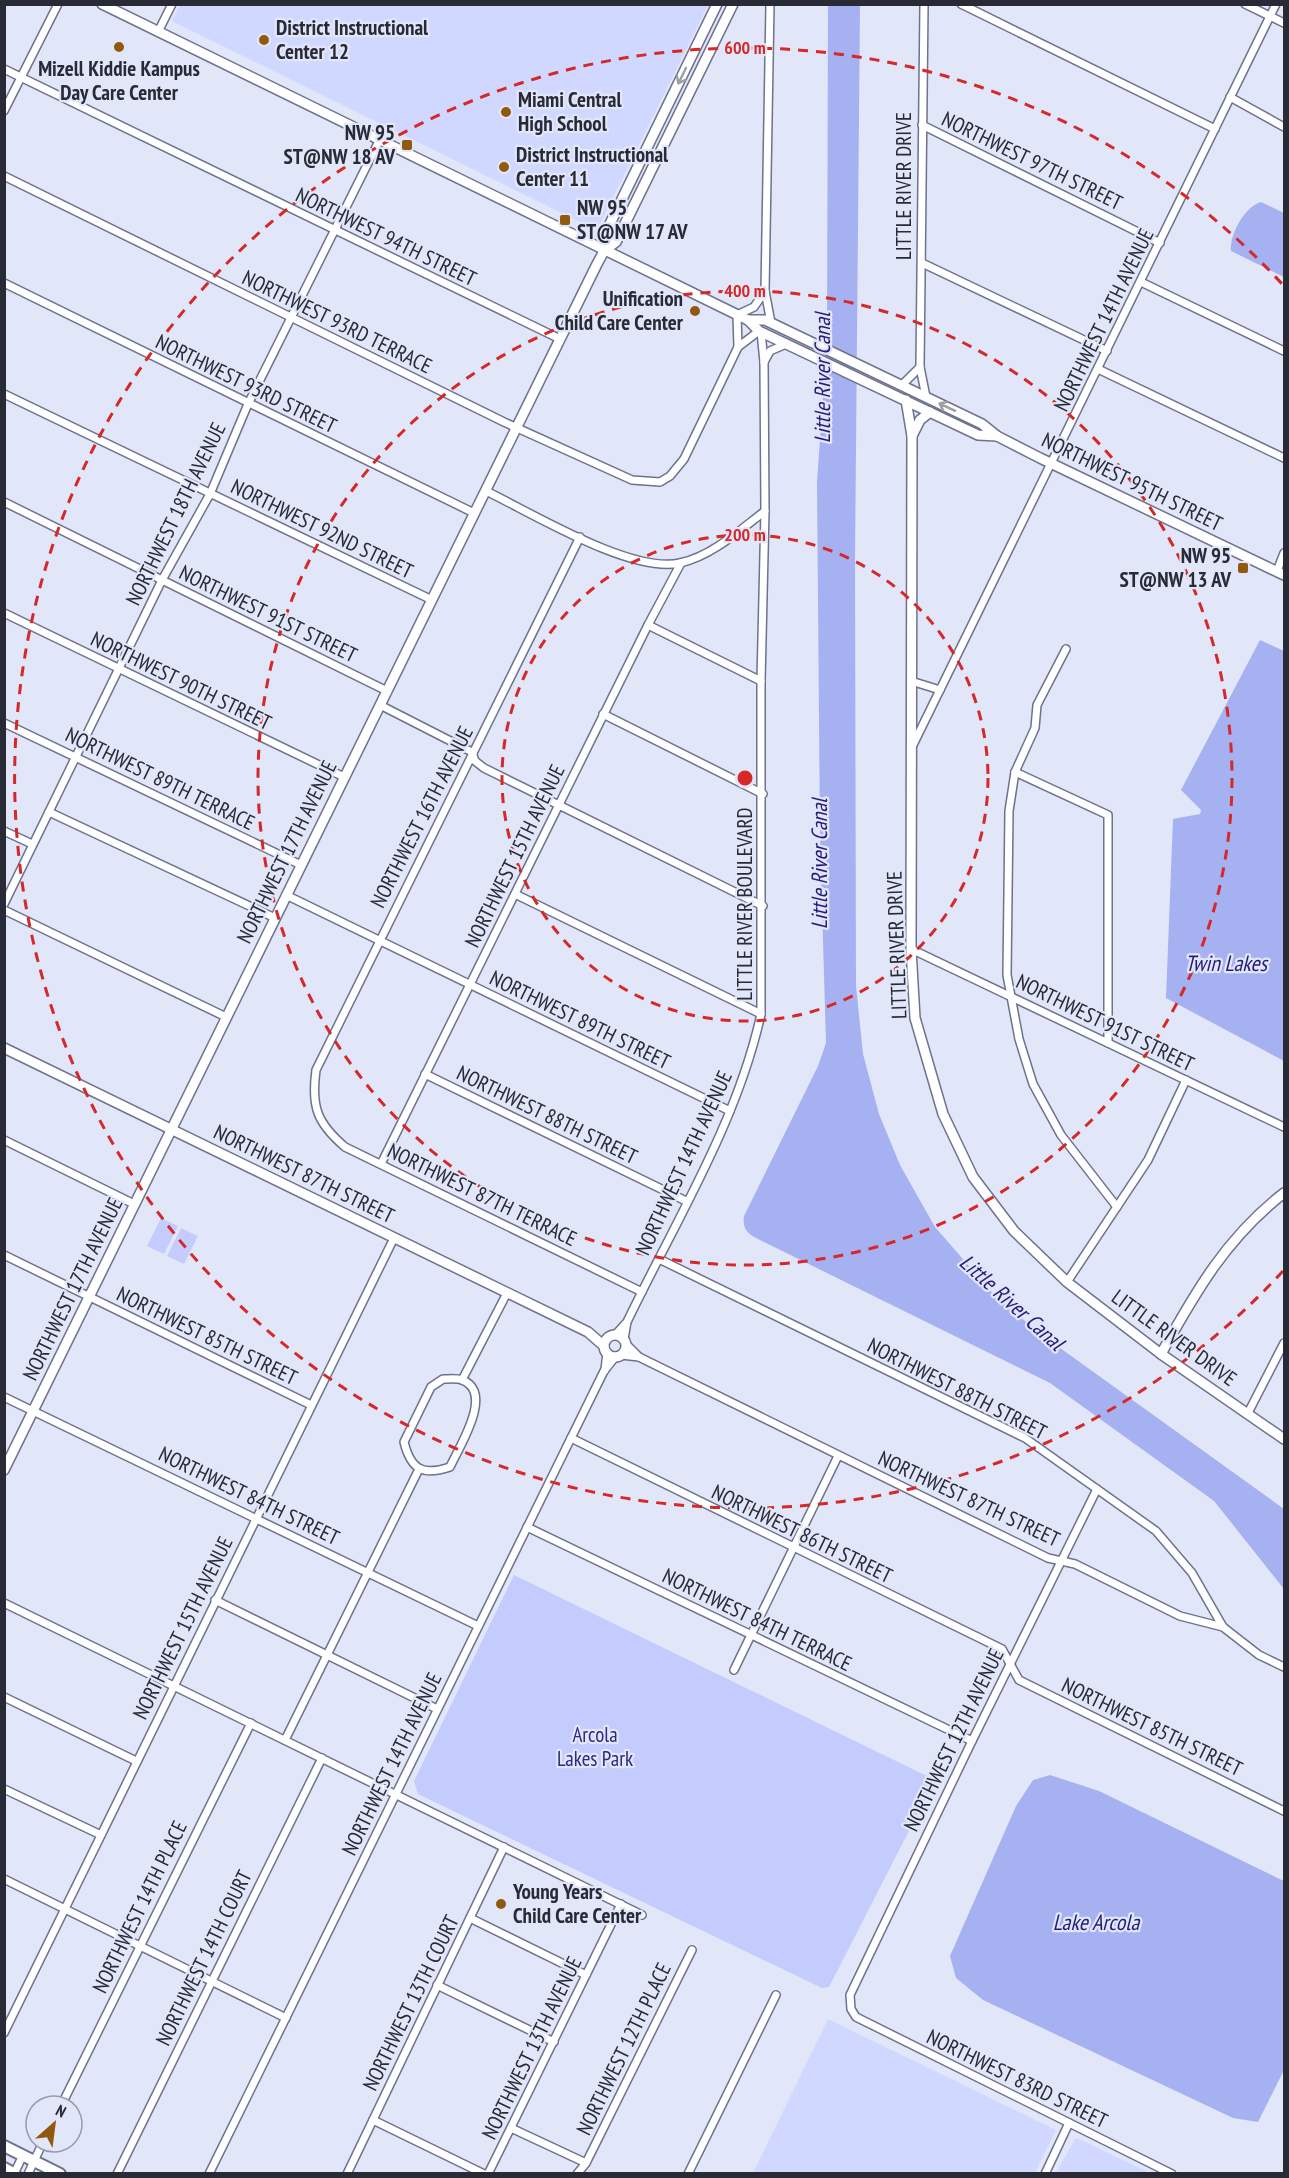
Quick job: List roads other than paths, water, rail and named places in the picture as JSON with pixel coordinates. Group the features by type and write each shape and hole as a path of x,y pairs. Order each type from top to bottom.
{"main road":[{"name":"NORTHWEST 95TH STREET","path":"102,4 604,251 748,320 771,323 982,424 997,436 1052,464 1281,573"},
{"name":"NORTHWEST 17TH AVENUE","path":"4,1470 604,251 604,236 717,4"},
{"name":"NORTHWEST 17TH AVENUE","path":"604,251 616,242 733,4"},
{"path":"695,80 703,51 698,43"},
{"path":"670,100 686,99"},
{"name":"NORTHWEST 95TH STREET","path":"748,320 760,332 978,435 997,436"},
{"name":"LITTLE RIVER DRIVE","path":"906,400 912,436 911,949 915,1018 943,1114 973,1177 1014,1231 1067,1282 1161,1354 1284,1439"},
{"path":"912,436 920,420 930,412"},
{"name":"NORTHWEST 87TH STREET","path":"4,1048 588,1332 618,1339"},
{"path":"1161,1354 1213,1265 1245,1227 1284,1193"},
{"name":"NORTHWEST 87TH STREET","path":"588,1332 612,1352"},
{"path":"612,1352 618,1339"},
{"path":"612,1352 618,1339"},
{"path":"4,2146 60,2174"},
{"path":"4,2168 14,2173"}],"street":[{"path":"4,111 58,4"},
{"path":"158,32 172,4"},
{"path":"770,4 765,291 771,323"},
{"name":"LITTLE RIVER DRIVE","path":"924,4 920,367 926,397"},
{"path":"961,4 1215,129"},
{"path":"1245,4 1284,23"},
{"name":"NORTHWEST 14TH AVENUE","path":"912,747 1276,4"},
{"name":"NORTHWEST 94TH STREET","path":"4,69 560,339"},
{"path":"1230,97 1284,127"},
{"name":"NORTHWEST 97TH STREET","path":"922,125 1160,243"},
{"name":"NORTHWEST 18TH AVENUE","path":"4,904 162,580 210,494 248,404 380,141"},
{"name":"NORTHWEST 93RD TERRACE","path":"4,176 516,428 632,480 660,482 670,476 684,459 738,347"},
{"path":"922,263 1107,351"},
{"path":"1141,282 1284,351"},
{"name":"NORTHWEST 93RD STREET","path":"4,284 474,513"},
{"path":"738,347 737,315 750,311 765,291"},
{"path":"738,347 760,332"},
{"name":"LITTLE RIVER BOULEVARD","path":"760,332 764,362 765,511 761,681 763,795 761,1014"},
{"path":"764,362 771,351 786,344"},
{"path":"902,386 920,367"},
{"path":"1098,369 1284,458"},
{"name":"NORTHWEST 92ND STREET","path":"4,394 432,600"},
{"path":"486,490 613,553 650,564 681,563 722,544 765,511"},
{"name":"NORTHWEST 91ST STREET","path":"4,502 387,691"},
{"name":"NORTHWEST 16TH AVENUE","path":"318,1116 313,1092 316,1070 580,537"},
{"path":"1281,573 1284,554"},
{"name":"NORTHWEST 15TH AVENUE","path":"381,1164 603,714 681,563"},
{"name":"NORTHWEST 90TH STREET","path":"4,614 344,777"},
{"path":"648,625 761,681"},
{"path":"1066,649 1037,705 1035,728 1015,772 1009,811 1008,975 1019,1039 1033,1084 1061,1135 1118,1207"},
{"path":"911,681 940,690"},
{"path":"380,705 472,752 475,761 484,768 763,906"},
{"path":"603,714 763,795"},
{"name":"NORTHWEST 89TH TERRACE","path":"4,723 301,865"},
{"path":"1015,772 1108,815 1108,1043"},
{"path":"49,812 275,918"},
{"path":"4,831 32,844"},
{"path":"515,894 761,1014"},
{"name":"NORTHWEST 89TH STREET","path":"286,895 730,1111"},
{"path":"4,910 226,1017"},
{"name":"NORTHWEST 91ST STREET","path":"911,949 1284,1127"},
{"name":"NORTHWEST 14TH AVENUE","path":"618,1339 730,1111 752,1052 761,1014"},
{"name":"NORTHWEST 88TH STREET","path":"425,1074 687,1201"},
{"path":"1067,1282 1148,1160 1186,1080"},
{"name":"NORTHWEST 87TH TERRACE","path":"318,1116 330,1134 345,1147 642,1292"},
{"path":"4,1140 134,1204"},
{"name":"NORTHWEST 15TH AVENUE","path":"4,2033 394,1238"},
{"path":"4,1255 89,1297"},
{"name":"NORTHWEST 88TH STREET","path":"659,1259 1025,1438 1156,1531 1192,1573 1223,1627"},
{"path":"462,1380 507,1293"},
{"name":"NORTHWEST 85TH STREET","path":"89,1297 311,1405"},
{"name":"NORTHWEST 87TH STREET","path":"618,1339 639,1357 838,1456 1062,1563 1075,1564 1180,1616 1223,1627 1259,1655 1284,1667"},
{"path":"1248,1413 1284,1343"},
{"name":"NORTHWEST 14TH AVENUE","path":"209,2174 612,1352"},
{"name":"NORTHWEST 87TH STREET","path":"612,1352 639,1357"},
{"path":"443,1379 462,1380 471,1387 477,1401 474,1416 450,1467 434,1472 419,1469 408,1458 404,1442 432,1387 443,1379"},
{"name":"NORTHWEST 84TH STREET","path":"4,1396 478,1626"},
{"name":"NORTHWEST 86TH STREET","path":"571,1438 1002,1649 1011,1666"},
{"path":"734,1670 838,1456"},
{"path":"285,1740 419,1469"},
{"name":"NORTHWEST 12TH AVENUE","path":"851,2009 850,1995 972,1741 1098,1489"},
{"name":"NORTHWEST 84TH TERRACE","path":"527,1527 972,1741"},
{"path":"215,1600 437,1709"},
{"path":"4,1602 642,1915"},
{"name":"NORTHWEST 85TH STREET","path":"1011,1666 1019,1680 1284,1811"},
{"path":"4,1696 136,1761"},
{"name":"NORTHWEST 14TH PLACE","path":"67,2094 251,1723"},
{"name":"NORTHWEST 14TH COURT","path":"117,2174 322,1758"},
{"path":"4,1789 101,1835"},
{"name":"NORTHWEST 13TH COURT","path":"347,2174 504,1847"},
{"path":"4,1880 286,2018"},
{"name":"NORTHWEST 13TH AVENUE","path":"486,2174 621,1904"},
{"path":"470,1918 586,1975"},
{"name":"NORTHWEST 12TH PLACE","path":"577,2174 586,2163 692,1950"},
{"path":"437,1985 554,2042"},
{"path":"688,2174 776,1995"},
{"name":"NORTHWEST 83RD STREET","path":"851,2009 856,2017 1172,2174"},
{"path":"374,2120 486,2174"},
{"path":"1045,2174 1070,2123"},
{"path":"511,2128 586,2163"},
{"path":"28,2174 37,2154"},
{"path":"14,2173 23,2156"},
{"name":"NORTHWEST 12TH PLACE","path":"586,2163 586,2174"}],"water":[{"path":"828,5 860,5 855,559 856,986 863,1054 879,1114 900,1165 935,1227 995,1296 1042,1335 1284,1509 1284,1589 1214,1501 1050,1383 756,1238 747,1231 744,1225 744,1216 818,1066 826,1043 820,836 817,482 827,340"},
{"path":"1261,202 1284,213 1284,277 1231,251 1231,244 1239,222 1249,209"},
{"name":"Twin Lakes","path":"1260,640 1284,651 1284,1061 1166,998 1173,819 1200,814 1201,810 1181,790"},
{"name":"Lake Arcola","path":"1050,1775 1099,1791 1284,1881 1284,2070 1258,2122 1233,2118 983,2000 956,1978 950,1956 1016,1806 1033,1780"}],"place":[{"name":"District Instructional Center 12","path":"264,40"},
{"name":"Mizell Kiddie Kampus Day Care Center","path":"119,47"},
{"name":"Miami Central High School","path":"506,112"},
{"name":"NW 95 ST@NW 18 AV","path":"407,145"},
{"name":"District Instructional Center 11","path":"504,167"},
{"name":"NW 95 ST@NW 17 AV","path":"565,220"},
{"name":"Unification Child Care Center","path":"695,311"},
{"name":"NW 95 ST@NW 13 AV","path":"1243,568"},
{"name":"Young Years Child Care Center","path":"501,1904"}],"water label":[{"name":"Little River Canal","path":"822,378"},
{"name":"Little River Canal","path":"819,864"},
{"name":"Little River Canal","path":"1012,1302"}],"park label":[{"name":"Arcola Lakes Park","path":"595,1747"}]}
